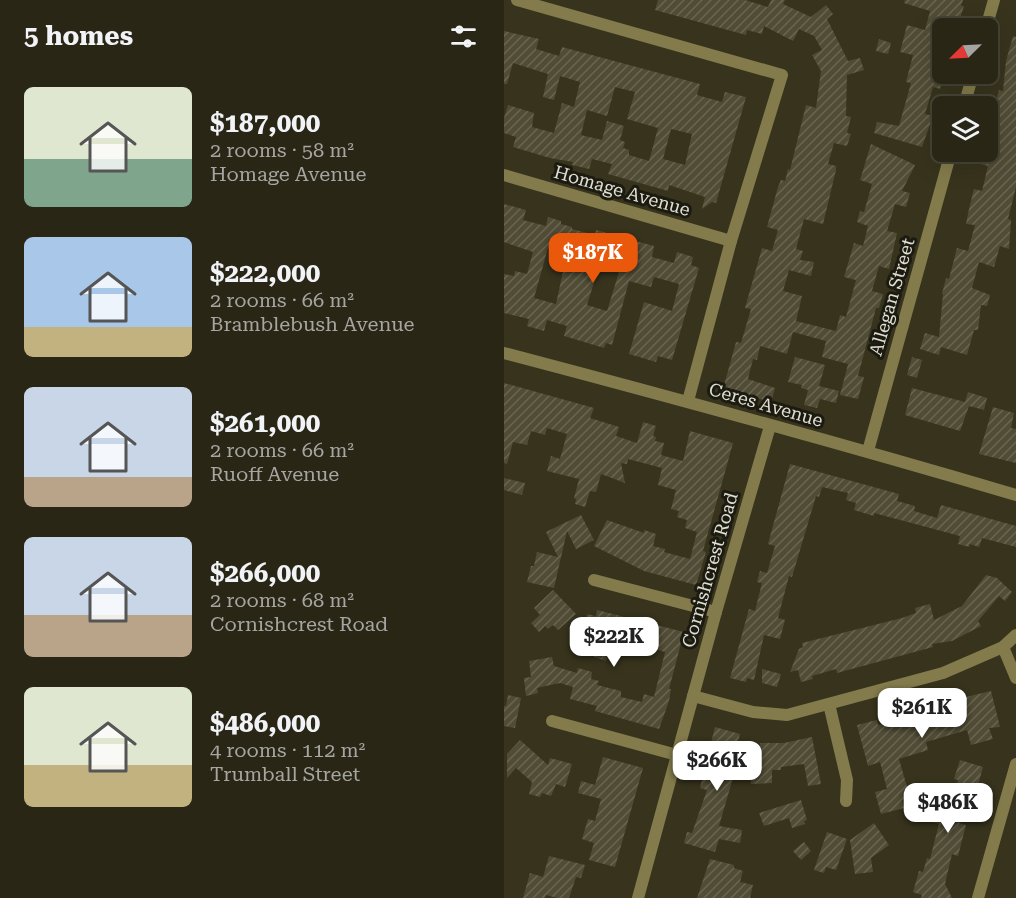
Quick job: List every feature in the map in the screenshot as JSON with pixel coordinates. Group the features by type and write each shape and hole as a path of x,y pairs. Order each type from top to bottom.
{"street":[{"path":"517,0 782,75 731,242 688,401"},
{"path":"989,18 994,0"},
{"name":"Allegan Street","path":"868,451 948,162"},
{"name":"Homage Avenue","path":"504,175 731,242"},
{"name":"Ceres Avenue","path":"504,353 688,401 1016,495"},
{"name":"Cornishcrest Road","path":"638,898 716,612 770,426"},
{"path":"594,580 716,612"},
{"path":"693,696 753,712 787,715 943,673 1003,647 1016,635"},
{"path":"1003,647 1016,678"},
{"path":"829,704 847,780 846,801"},
{"path":"552,721 677,755"},
{"path":"978,898 1016,764"}],"building":[{"path":"658,0 745,0 768,7 771,0 785,0 783,4 811,17 826,5 833,14 827,19 848,61 860,58 864,70 847,75 846,116 851,117 847,133 851,134 847,146 834,143 828,164 836,166 836,170 823,224 804,219 796,249 803,251 800,260 814,262 811,276 789,270 783,291 802,296 796,321 836,331 840,315 846,317 856,280 844,277 854,243 863,246 868,226 857,222 860,211 864,212 872,184 860,180 871,144 915,165 902,191 910,193 906,207 895,204 887,231 897,233 889,269 879,266 872,291 883,294 879,308 876,308 858,376 864,377 858,399 840,395 848,364 822,357 826,341 793,332 787,354 760,346 757,360 753,359 748,379 775,388 771,402 723,389 736,342 741,343 751,309 745,308 762,248 772,251 778,230 767,227 778,187 781,180 785,181 788,169 790,170 806,105 816,108 821,71 812,55 822,50 814,36 799,29 793,41 764,26 762,34 747,30 746,35 655,10"},
{"path":"905,0 963,0 961,6 964,6 960,18 932,18 932,84 941,84 940,89 933,87 925,114 932,116 932,119 922,147 874,133 877,122 899,126 911,83 906,82 913,55 900,52 907,25 925,30 930,11 904,3"},
{"path":"504,31 539,39 536,49 559,56 562,47 700,84 697,95 722,102 725,92 746,97 716,203 712,202 702,209 705,197 669,185 668,191 608,174 612,164 592,159 589,169 572,165 573,162 513,147 516,137 504,133 504,118 508,105 534,113 532,127 554,133 562,103 574,107 580,82 560,76 554,100 543,97 548,74 513,63 507,84 504,84","holes":["615,87 635,92 627,119 658,128 649,161 629,155 629,150 623,148 625,142 620,140 624,126 607,121 602,140 581,135 587,110 607,116","671,129 692,134 685,165 663,159"]},
{"path":"1013,36 1016,37 1016,187 1008,219 1011,220 1009,249 1000,246 994,267 979,262 972,288 990,295 987,306 981,305 978,330 974,330 967,355 941,347 939,355 920,349 925,333 939,337 942,294 946,278 949,279 957,248 968,251 975,225 966,224 969,209 974,189 982,191 988,166 977,162 998,162 997,96 999,90 1003,91 1006,61"},
{"path":"879,39 891,43 888,54 876,51"},
{"path":"504,204 526,210 523,220 546,226 548,217 561,221 561,224 572,227 572,229 595,235 596,230 654,246 652,257 674,263 677,252 693,257 691,265 699,268 672,360 658,356 656,362 629,354 644,302 672,311 679,284 654,277 651,287 629,281 612,345 606,343 604,348 564,336 567,326 547,320 544,331 527,326 529,319 504,313 504,274 514,276 515,271 527,274 533,252 504,242","holes":["548,248 567,253 556,304 534,298","599,266 619,272 607,311 587,305"]},
{"path":"795,357 825,365 819,386 839,391 836,403 820,399 817,408 804,405 808,390 801,388 802,385 788,382"},
{"path":"912,357 922,360 917,378 907,375"},
{"path":"504,383 594,408 590,418 619,427 616,436 637,443 643,422 656,426 653,436 656,437 655,441 664,443 661,455 683,461 690,431 733,443 696,585 644,571 594,546 607,520 644,533 644,530 656,534 653,546 665,549 664,552 690,559 697,532 685,528 687,520 677,517 679,511 671,509 676,490 658,485 662,468 628,459 627,464 621,463 625,483 601,474 596,492 590,491 585,507 575,504 576,499 574,498 579,479 547,471 551,456 560,459 567,434 547,428 545,435 531,431 527,445 513,442 507,464 504,463"},
{"path":"912,388 965,402 968,392 987,398 984,410 969,406 960,431 905,415"},
{"path":"993,407 1014,413 1011,428 1016,429 1016,463 979,454"},
{"path":"790,464 899,494 897,501 915,506 914,511 937,518 941,505 1016,526 1016,547 982,538 979,547 958,544 960,536 874,513 874,516 854,510 856,503 846,500 848,493 822,487 819,497 816,496 792,577 789,576 778,618 785,620 780,639 764,635 754,680 747,678 746,682 730,678 749,609 755,611 762,583 757,582 760,571 767,573 775,546 768,544"},
{"path":"504,478 525,483 522,495 504,490"},
{"path":"581,515 594,540 576,549 567,531 554,588 527,582 537,552 558,557 546,532"},
{"path":"986,575 997,578 1012,592 1005,601 999,596 978,621 981,626 952,641 932,644 933,647 837,673 836,669 801,682 798,670 790,672 799,649 803,647 802,643 902,618 916,613 915,608 930,604 934,620 962,606"},
{"path":"553,590 576,614 558,630 553,625 548,629 545,626 539,632 531,623 540,615 534,608"},
{"path":"597,610 684,632 669,689 671,689 669,701 659,729 595,711 597,706 570,699 573,687 560,683 537,688 538,693 526,696 524,678 531,677 529,661 552,657 554,666 577,673 578,668 592,672 591,679 599,681 597,685 621,691 621,697 642,702 644,694 654,697 665,652 613,637 606,661 594,657 596,651 578,646 576,640 581,619 585,623 587,614 596,616"},
{"path":"762,669 781,674 777,687 762,683"},
{"path":"991,691 1000,727 989,728 993,739 971,745 967,730 926,742 928,750 899,759 909,794 904,795 905,799 902,800 904,808 881,814 875,792 887,789 880,762 868,766 857,725 877,720 878,725 909,717 907,712 919,709 921,716 943,710 941,703"},
{"path":"508,695 521,698 515,728 504,726 504,706 506,706"},
{"path":"715,727 740,734 737,745 742,747 719,826 742,830 740,843 719,839 715,852 684,843 687,832 692,833 707,790 700,788"},
{"path":"812,737 821,784 808,786 804,764 772,770 772,783 751,784 751,749 759,751 760,743 784,743"},
{"path":"520,740 548,765 550,758 572,764 565,787 556,784 551,796 542,793 540,797 529,794 532,782 516,768 507,778 507,754"},
{"path":"603,757 643,768 615,867 589,860 594,843 582,839 588,819 595,821 601,799 578,793 581,781 595,785"},
{"path":"960,760 983,767 975,796 968,794 959,823 966,825 958,856 952,854 945,884 952,898 921,898 922,895 913,892 919,871 923,872 927,858 930,859 939,824 933,822 937,805 942,806 944,798 952,801 958,780 954,779"},
{"path":"801,800 807,820 804,821 805,824 792,828 789,818 764,826 759,813"},
{"path":"874,823 889,845 871,858 873,872 855,874 850,840"},
{"path":"827,832 847,839 836,870 826,867 824,873 814,870"},
{"path":"804,842 811,851 801,860 793,851"},
{"path":"549,856 585,865 581,878 576,877 569,898 546,895 545,898 523,898 530,873 543,877"},
{"path":"710,859 734,865 734,868 743,871 740,882 753,885 750,898 697,898"}]}
